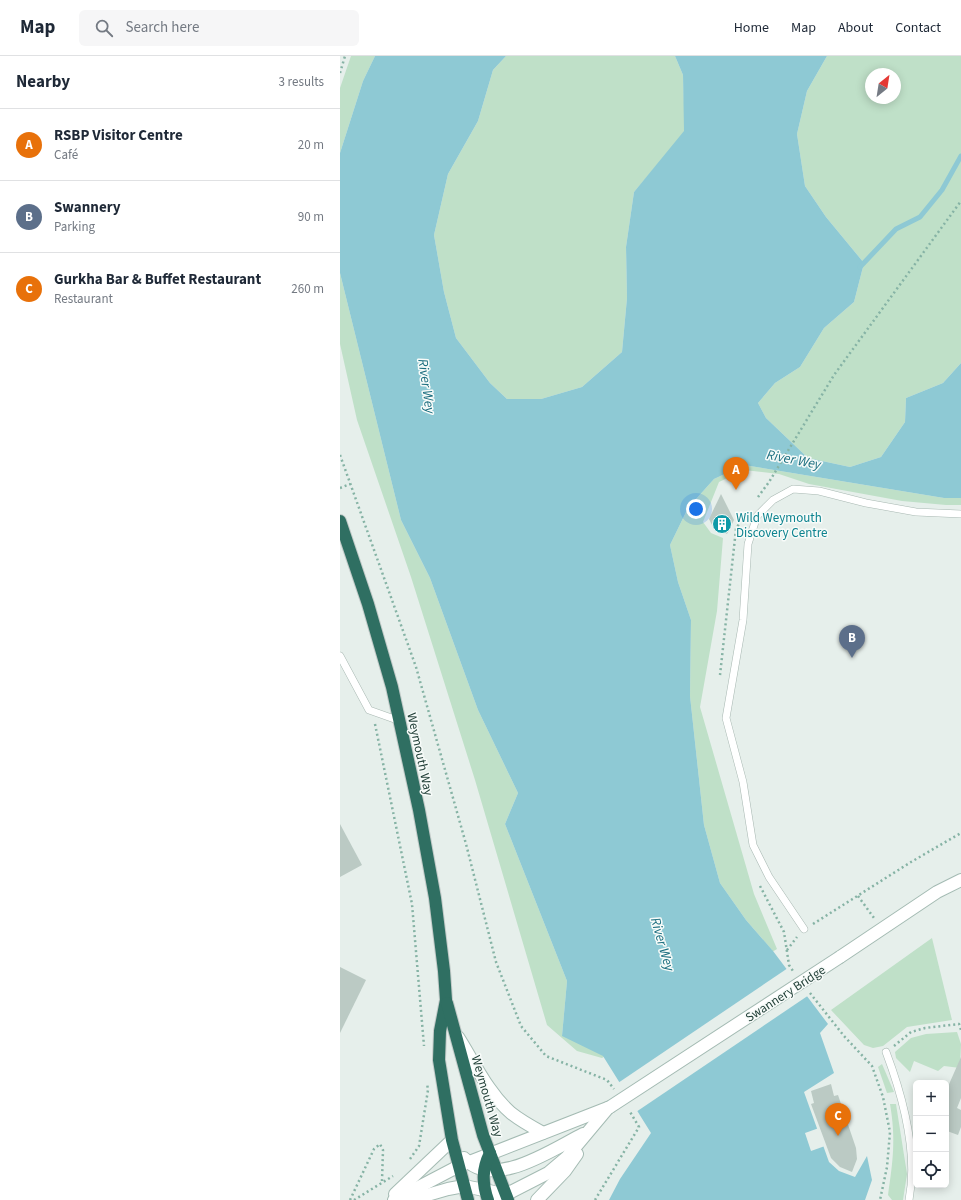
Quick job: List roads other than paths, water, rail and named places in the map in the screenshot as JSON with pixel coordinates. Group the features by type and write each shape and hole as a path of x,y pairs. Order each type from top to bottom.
{"highway":[{"name":"Weymouth Way","path":"340,521 378,637 400,721 419,810 435,898 446,1000 490,1153 483,1170 487,1197"},
{"name":"Weymouth Way","path":"446,1000 440,1031 439,1060 454,1144 463,1164 464,1186 468,1200"},
{"path":"490,1153 507,1197"}],"main road":[{"name":"Swannery Bridge","path":"487,1197 507,1197 548,1173 567,1157 597,1117 610,1107 937,892 961,880"},
{"path":"456,1034 484,1080 502,1104 516,1117 543,1133"},
{"name":"Swannery Bridge","path":"394,1200 463,1164 543,1133 597,1117"},
{"path":"463,1164 483,1170 496,1171 515,1167 586,1133"},
{"path":"537,1200 565,1171 579,1151 586,1133"},
{"path":"388,1200 454,1144"},
{"path":"410,1200 464,1186 487,1197"}],"lane":[{"path":"804,930 769,877 753,845 742,782 726,718 743,620 748,544 757,516 773,500 793,490 819,491 866,503 916,512 961,514"},
{"path":"340,656 369,710 400,721"},
{"path":"886,1052 899,1086 905,1118 912,1168 909,1200"}],"water":[{"name":"River Wey","path":"375,56 506,56 493,70 478,121 448,174 434,235 444,292 456,338 490,383 507,399 541,399 582,387 622,352 627,298 626,247 634,192 684,131 683,75 675,56 827,56 807,91 797,134 805,186 826,217 864,263 854,302 824,328 800,367 775,383 758,403 766,418 808,458 850,467 881,457 905,422 906,398 943,383 961,363 961,498 944,498 744,465 714,479 688,508 670,545 678,582 691,620 690,696 704,825 720,883 746,920 773,951 828,1024 820,1033 834,1073 804,1092 829,1162 839,1171 855,1177 867,1156 872,1180 865,1200 609,1200 620,1179 651,1133 603,1056 562,1036 567,981 505,824 518,793 478,710 430,578 401,520 340,273 340,153 363,81"}],"waterway":[{"path":"860,267 896,229 920,217 942,190 961,156"}],"place":[{"name":"RSBP Visitor Centre","path":"736,490"},
{"name":"Wild Weymouth Discovery Centre","path":"722,524"},
{"name":"Swannery","path":"852,658"},
{"name":"Gurkha Bar & Buffet Restaurant","path":"838,1136"}]}
